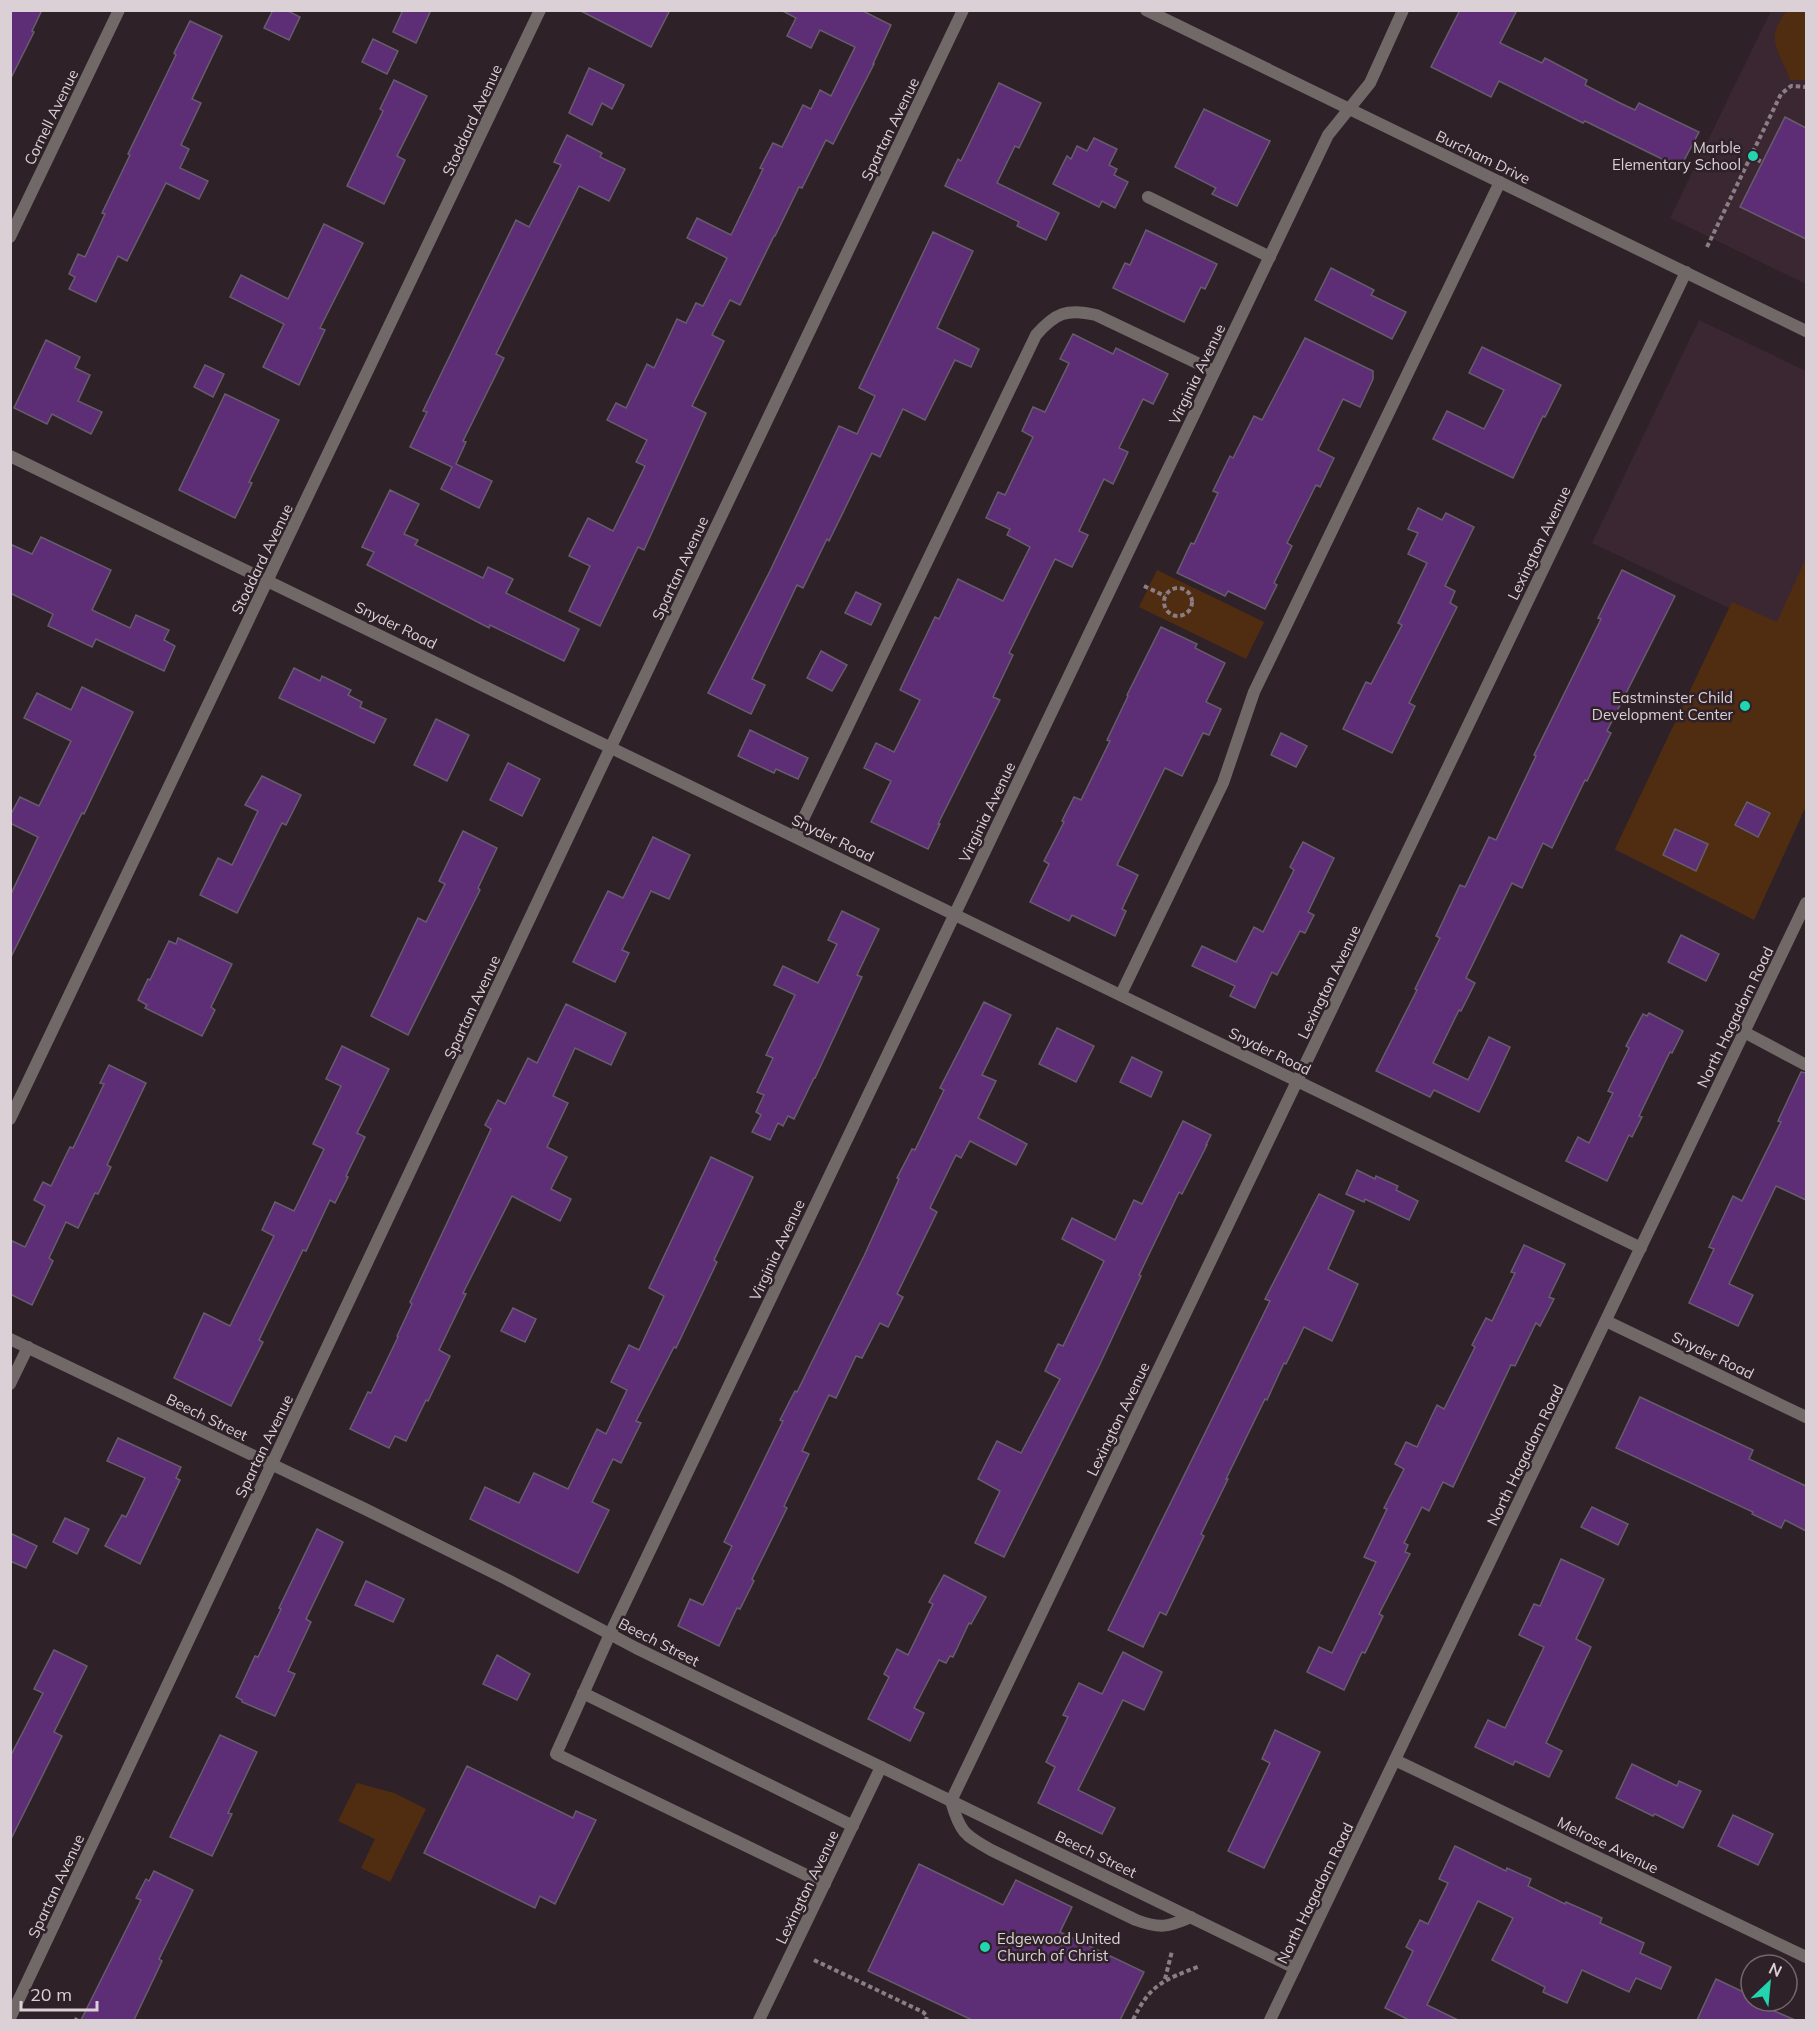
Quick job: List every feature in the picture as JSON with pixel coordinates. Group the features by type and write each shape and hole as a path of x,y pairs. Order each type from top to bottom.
{"street":[{"name":"Cornell Avenue","path":"10,237 119,10"},
{"name":"Stoddard Avenue","path":"10,1119 540,10"},
{"name":"Spartan Avenue","path":"10,2018 963,10"},
{"name":"Burcham Drive","path":"1146,10 1806,331"},
{"name":"Virginia Avenue","path":"825,1884 556,1754 610,1634 1328,135 1370,83 1403,10"},
{"path":"1120,994 1223,783 1254,692 1500,182"},
{"path":"1148,197 1270,257"},
{"name":"Lexington Avenue","path":"951,1801 1686,272"},
{"path":"795,836 1036,335 1048,321 1062,313 1078,310 1096,315 1214,371"},
{"name":"Snyder Road","path":"10,456 1641,1248"},
{"name":"North Hagadorn Road","path":"1270,2020 1806,903"},
{"path":"1744,1032 1806,1065"},
{"name":"Snyder Road","path":"1606,1321 1806,1418"},
{"name":"Beech Street","path":"10,1339 496,1574 610,1634 1295,1968"},
{"path":"10,1384 28,1347"},
{"path":"583,1693 853,1826"},
{"name":"Melrose Avenue","path":"1395,1760 1806,1957"},
{"name":"Lexington Avenue","path":"759,2020 881,1767"},
{"path":"951,1801 958,1823 968,1837 991,1851 1153,1927 1170,1926 1191,1917"}],"path":[{"path":"1707,247 1781,94 1791,86 1806,87"},
{"path":"1750,156 1762,162"},
{"path":"1144,586 1165,596"},
{"path":"1181,588 1190,593 1192,603 1188,612 1180,616 1170,614 1164,606 1165,596 1171,589 1181,588"},
{"path":"1165,1980 1172,1951"},
{"path":"814,1960 923,2012 927,2016 926,2020"},
{"path":"1133,2020 1148,1995 1165,1980 1200,1966"}],"shaded area":[{"path":"1790,10 1806,11 1806,80 1790,80 1775,44 1776,29 1784,15"},
{"name":"Marble Elementary School","path":"1771,11 1806,11 1806,284 1670,218"},
{"name":"Eastminster Child Development Center","path":"1699,320 1806,371 1806,805 1753,918 1615,850 1729,608 1592,543"},
{"path":"1806,558 1806,806 1754,920 1615,849 1732,602 1777,622"},
{"path":"1157,570 1264,622 1246,659 1139,607"},
{"path":"357,1783 394,1793 426,1809 390,1882 361,1868 375,1839 338,1821"}],"building":[{"path":"10,10 42,10 32,31 34,32 10,80"},
{"path":"273,10 286,10 300,17 289,40 264,28"},
{"path":"403,10 431,10 416,43 393,32"},
{"path":"579,10 670,10 651,47"},
{"path":"781,10 861,10 891,25 874,64 833,144 826,140 802,188 799,187 740,305 730,300 712,335 724,341 692,406 706,413 644,550 638,547 600,626 569,611 590,566 569,556 588,518 613,531 645,466 636,462 647,440 607,420 616,403 626,408 647,364 654,368 677,319 686,323 696,303 703,306 727,258 687,238 697,218 731,235 773,143 782,147 803,105 811,109 820,90 831,96 855,47 820,30 811,48 787,36 796,18"},
{"path":"1460,10 1517,10 1500,43 1542,63 1545,58 1587,80 1585,85 1635,110 1639,103 1699,132 1680,168 1499,81 1491,97 1431,67"},
{"path":"190,21 222,36 192,99 201,103 181,145 189,149 180,168 208,181 199,199 166,183 127,261 118,256 96,302 69,289 75,277 69,274 78,254 85,257 105,214 102,213 130,155 128,154"},
{"path":"373,39 398,51 387,74 362,62"},
{"path":"589,68 624,85 612,109 602,103 592,125 569,113"},
{"path":"394,80 427,96 397,156 405,160 384,204 347,186 383,111 380,109"},
{"path":"999,83 1041,103 1019,148 1015,146 997,183 1059,213 1046,240 1017,226 1019,222 945,186 958,159 961,161"},
{"path":"1204,109 1270,141 1237,206 1212,194 1216,188 1175,167"},
{"path":"1785,117 1806,128 1806,239 1740,207"},
{"path":"567,135 602,153 600,157 625,169 609,201 579,186 496,354 504,358 463,441 466,442 456,464 492,481 479,508 441,489 452,467 410,447 427,412 423,411 516,220 529,227 561,165 554,162"},
{"path":"1094,138 1117,149 1109,165 1117,169 1114,175 1128,182 1115,208 1102,201 1099,207 1053,184 1067,156 1071,159 1077,146 1087,151"},
{"path":"324,224 363,243 320,328 325,330 299,385 263,367 284,324 230,297 241,275 288,299"},
{"path":"1146,230 1217,264 1205,289 1201,287 1184,322 1113,288 1125,263 1130,265"},
{"path":"933,232 973,251 937,328 979,349 971,367 955,360 925,420 903,409 880,457 872,453 803,588 797,585 752,679 765,685 751,714 708,693 770,571 839,426 857,434 875,396 859,388"},
{"path":"1331,268 1374,290 1371,295 1406,312 1392,339 1315,300"},
{"path":"1073,334 1113,354 1116,348 1168,374 1153,404 1143,399 1119,448 1128,452 1113,484 1104,479 1079,531 1088,535 1072,567 1055,559 1009,653 1013,655 993,697 1000,700 938,824 940,824 928,849 871,822 891,781 864,768 876,743 894,752 920,700 900,690 935,617 939,619 958,579 1003,601 1030,547 1007,535 1010,529 986,518 998,492 1005,495 1033,437 1022,431 1033,407 1045,412 1069,363 1060,359"},
{"path":"1305,338 1373,371 1373,379 1360,407 1343,399 1318,450 1334,458 1320,487 1316,485 1287,543 1292,546 1274,583 1277,585 1265,609 1228,591 1225,596 1177,573 1191,543 1194,544 1218,493 1213,491 1230,456 1233,458 1254,416 1262,420"},
{"path":"46,340 80,357 75,368 90,375 78,401 102,412 91,434 52,414 47,424 14,408"},
{"path":"1482,347 1561,385 1513,478 1433,439 1447,411 1484,429 1504,390 1469,373"},
{"path":"205,365 224,374 213,397 194,387"},
{"path":"225,394 279,420 249,482 252,483 235,518 179,490"},
{"path":"390,490 419,504 404,534 418,540 415,545 483,578 488,567 513,579 506,593 579,629 564,661 490,625 489,628 367,565 374,552 362,547"},
{"path":"1418,508 1442,520 1446,513 1474,527 1445,586 1455,591 1450,603 1457,607 1409,703 1415,706 1392,753 1343,729 1366,682 1371,684 1402,625 1398,623 1427,563 1408,554 1418,533 1408,529"},
{"path":"41,537 111,570 92,610 130,628 136,615 169,630 164,640 175,646 164,671 96,639 92,647 48,626 53,614 10,593 10,544 32,554"},
{"path":"1622,570 1675,596 1607,731 1611,733 1552,848 1543,843 1522,888 1512,883 1466,978 1475,983 1433,1063 1468,1080 1489,1037 1510,1047 1489,1092 1479,1112 1434,1090 1430,1097 1376,1071 1417,990 1415,989 1440,938 1436,936 1460,885 1465,887 1489,837 1496,840"},
{"path":"856,592 881,604 871,625 845,613"},
{"path":"1161,627 1197,644 1195,648 1225,663 1206,702 1221,709 1209,735 1203,733 1182,776 1165,768 1117,865 1138,875 1122,909 1126,911 1115,936 1072,915 1069,921 1030,902 1049,864 1044,861 1064,822 1062,821 1074,797 1081,800 1110,741 1107,740 1127,695"},
{"path":"821,651 847,665 832,691 807,678"},
{"path":"294,668 320,681 322,676 351,690 348,695 362,702 360,707 386,719 374,743 279,698"},
{"path":"82,687 133,712 10,959 10,896 38,837 10,823 10,816 20,797 39,806 71,741 24,718 37,693 71,710"},
{"path":"436,719 469,735 447,781 414,765"},
{"path":"750,730 808,758 798,779 776,769 774,773 738,756"},
{"path":"1281,733 1307,746 1296,767 1271,755"},
{"path":"508,763 540,779 522,816 490,800"},
{"path":"262,776 301,795 286,825 282,823 237,913 200,895 218,858 232,865 258,811 245,805"},
{"path":"1747,802 1770,813 1758,837 1735,825"},
{"path":"1675,829 1708,844 1696,871 1663,855"},
{"path":"463,831 497,848 478,888 480,890 408,1035 371,1016 418,918 426,922 445,884 439,881"},
{"path":"653,837 690,855 669,899 651,891 622,950 629,953 615,982 573,962 608,891 623,898"},
{"path":"1303,842 1334,858 1308,912 1314,915 1305,933 1300,931 1277,975 1272,972 1255,1008 1230,996 1235,986 1192,966 1202,946 1236,962 1254,927 1263,932 1294,870 1290,867"},
{"path":"842,911 879,929 857,975 862,977 794,1119 788,1116 783,1126 778,1123 770,1140 752,1132 761,1115 756,1112 764,1095 757,1092 773,1058 766,1055 795,995 774,985 783,966 818,983 837,944 828,940"},
{"path":"1681,935 1719,954 1706,981 1668,962"},
{"path":"178,938 232,964 211,1007 215,1010 202,1036 145,1008 147,1005 138,1000 169,941 176,944"},
{"path":"984,1002 1011,1015 982,1075 996,1081 978,1118 1027,1144 1016,1165 970,1141 961,1158 956,1155 930,1208 937,1212 897,1294 903,1297 888,1327 880,1323 862,1358 856,1356 836,1398 829,1395 802,1451 809,1454 784,1506 787,1508 752,1579 754,1581 740,1609 737,1608 719,1646 678,1626 690,1599 703,1605 732,1546 724,1542 783,1421 780,1420 795,1391 797,1392 864,1256 899,1179 897,1178 912,1149 915,1150 944,1090 940,1088"},
{"path":"566,1004 626,1033 611,1065 575,1048 553,1096 568,1103 547,1147 567,1157 551,1189 571,1199 560,1221 512,1196 463,1293 466,1294 439,1350 450,1356 406,1441 395,1436 389,1448 350,1429 368,1392 371,1393 398,1337 412,1304 410,1302 491,1129 485,1125 498,1100 505,1104 528,1058 537,1063"},
{"path":"1649,1013 1683,1031 1672,1053 1670,1052 1639,1116 1642,1117 1632,1137 1629,1135 1607,1181 1566,1161 1578,1137 1589,1143 1613,1093 1608,1091 1629,1048 1626,1046 1643,1014 1647,1016"},
{"path":"1057,1028 1094,1046 1076,1082 1039,1064"},
{"path":"342,1046 389,1069 357,1133 365,1137 346,1176 348,1177 335,1203 330,1200 306,1251 303,1250 259,1340 263,1342 231,1406 174,1378 204,1313 230,1326 274,1236 262,1230 275,1202 294,1211 324,1149 313,1144 341,1086 326,1079"},
{"path":"1132,1057 1162,1072 1151,1097 1120,1082"},
{"path":"109,1065 146,1083 107,1165 111,1167 98,1194 95,1193 78,1228 66,1222 49,1258 53,1261 32,1305 10,1294 10,1240 25,1247 45,1206 34,1200 43,1182 51,1186 70,1147 73,1148 104,1084 100,1083"},
{"path":"1801,1072 1806,1073 1806,1200 1776,1186 1729,1284 1753,1295 1738,1326 1689,1303 1714,1249 1709,1247 1733,1196 1742,1201 1781,1122 1778,1121"},
{"path":"1183,1121 1211,1135 1207,1145 1182,1194 1179,1192 1100,1364 1004,1557 975,1543 1000,1491 978,1479 997,1441 1021,1453 1060,1379 1045,1371 1058,1344 1063,1346 1104,1261 1062,1239 1072,1218 1115,1240 1134,1200 1142,1204"},
{"path":"711,1157 753,1177 714,1260 717,1262 676,1348 674,1347 636,1421 641,1423 621,1463 613,1459 592,1502 609,1510 578,1573 470,1519 485,1487 519,1503 534,1473 568,1489 597,1429 606,1434 627,1390 611,1382 629,1345 639,1350 664,1296 649,1288"},
{"path":"1357,1170 1375,1179 1376,1176 1398,1186 1396,1190 1418,1201 1409,1220 1365,1199 1364,1202 1346,1194"},
{"path":"1319,1194 1354,1211 1328,1269 1358,1284 1332,1341 1304,1327 1267,1400 1265,1399 1226,1479 1228,1479 1201,1534 1204,1536 1166,1615 1160,1612 1143,1647 1108,1630 1270,1301 1265,1299"},
{"path":"1524,1245 1565,1264 1549,1297 1554,1299 1540,1326 1536,1323 1515,1366 1511,1365 1453,1487 1443,1482 1429,1511 1422,1507 1404,1543 1408,1545 1405,1552 1410,1554 1379,1614 1383,1616 1344,1690 1307,1672 1319,1647 1332,1653 1376,1562 1364,1557 1387,1509 1384,1508 1404,1469 1395,1464 1406,1442 1417,1447 1437,1405 1444,1409 1475,1347 1472,1345 1486,1318 1492,1321 1515,1273 1511,1272"},
{"path":"513,1308 536,1319 525,1342 501,1331"},
{"path":"1640,1397 1753,1450 1749,1459 1806,1486 1806,1531 1785,1520 1781,1528 1752,1514 1753,1512 1616,1448"},
{"path":"118,1438 181,1467 176,1478 180,1480 140,1564 105,1546 122,1515 126,1517 145,1478 107,1461"},
{"path":"1592,1507 1628,1524 1618,1545 1581,1527"},
{"path":"65,1518 89,1529 77,1554 53,1542"},
{"path":"317,1529 343,1542 306,1619 311,1622 288,1671 295,1674 275,1716 242,1702 236,1697 255,1656 258,1657"},
{"path":"10,1533 37,1546 26,1568 10,1561"},
{"path":"1561,1559 1604,1579 1576,1639 1591,1647 1546,1743 1562,1751 1549,1777 1515,1761 1513,1765 1475,1747 1488,1720 1505,1728 1544,1647 1519,1635 1534,1604 1540,1606"},
{"path":"944,1575 986,1597 971,1624 969,1623 953,1657 950,1656 946,1663 939,1660 914,1708 924,1713 910,1741 868,1719 889,1677 884,1674 897,1649 908,1655 933,1604 929,1602"},
{"path":"366,1581 404,1599 393,1622 355,1605"},
{"path":"54,1650 87,1666 54,1732 62,1736 10,1841 10,1757 43,1693 34,1689"},
{"path":"1123,1652 1162,1672 1144,1710 1123,1700 1078,1790 1115,1808 1102,1834 1038,1803 1055,1767 1046,1762 1068,1717 1063,1715 1079,1683 1102,1694"},
{"path":"497,1655 530,1674 517,1700 483,1684"},
{"path":"1275,1730 1320,1752 1264,1868 1228,1851 1270,1763 1262,1759"},
{"path":"220,1735 257,1752 228,1813 232,1814 212,1856 170,1837"},
{"path":"1632,1764 1677,1786 1679,1781 1701,1791 1683,1828 1616,1798"},
{"path":"467,1766 573,1818 576,1811 596,1820 555,1904 540,1896 535,1908 424,1853"},
{"path":"1733,1815 1773,1834 1758,1865 1718,1846"},
{"path":"1455,1846 1506,1871 1507,1868 1531,1879 1528,1886 1565,1904 1566,1902 1602,1918 1600,1923 1644,1943 1640,1953 1671,1967 1661,1989 1636,1978 1629,1992 1582,1970 1567,2003 1543,1992 1545,1987 1492,1960 1513,1918 1478,1901 1427,2005 1458,2020 1409,2020 1385,2008 1413,1951 1406,1947 1420,1920 1428,1924 1448,1883 1439,1879"},
{"name":"Edgewood United Church of Christ","path":"919,1864 1003,1905 1016,1880 1072,1907 1060,1932 1144,1972 1120,2020 972,2020 868,1971"},
{"path":"154,1871 193,1890 159,1959 162,1961 134,2020 81,2020 141,1900 136,1898 146,1879 149,1881"},
{"path":"1716,1979 1739,1990 1739,2013 1779,2013 1795,2020 1697,2020"}],"place":[{"name":"Marble Elementary School","path":"1753,156"},
{"name":"Eastminster Child Development Center","path":"1745,706"},
{"name":"Edgewood United Church of Christ","path":"985,1947"}]}
